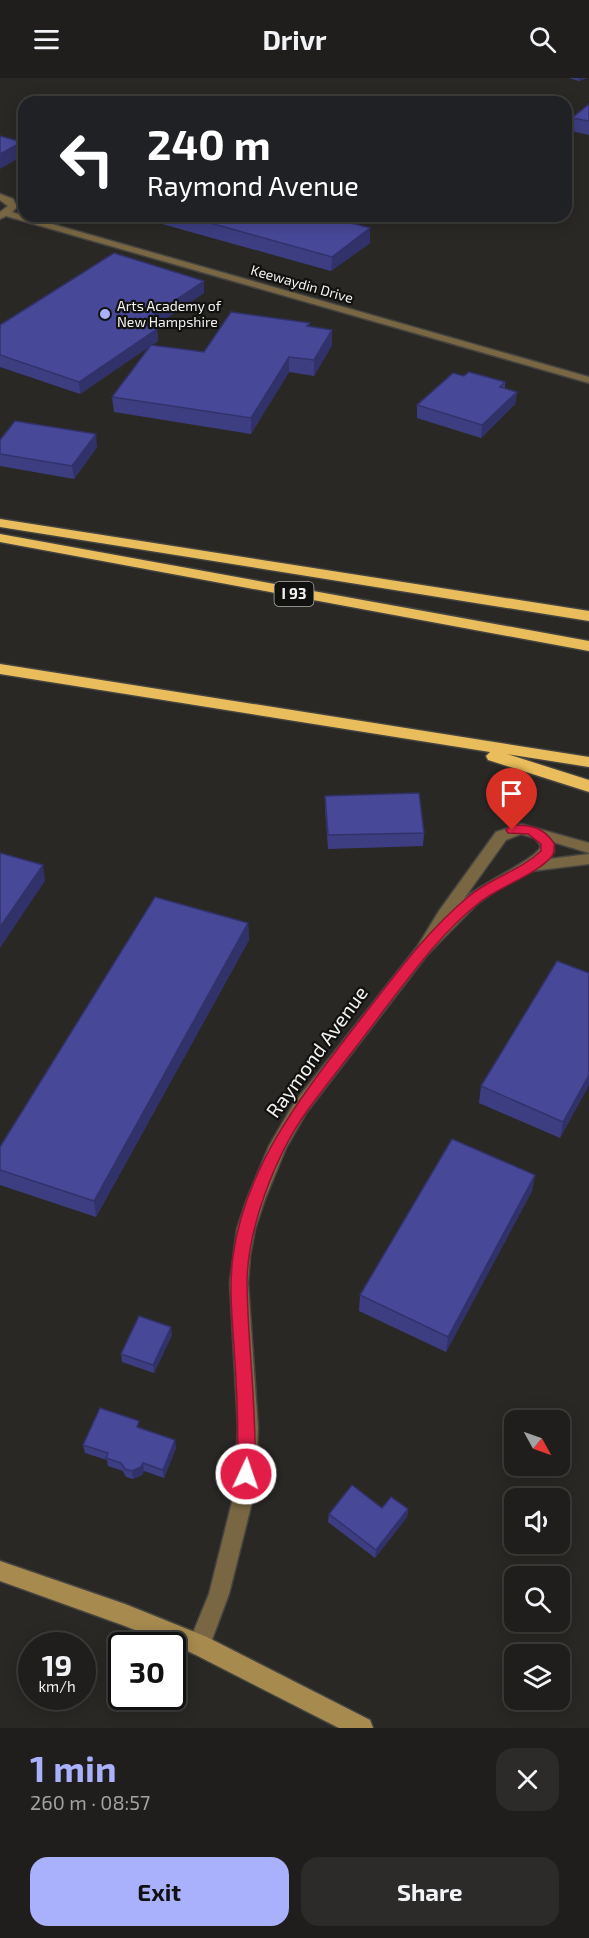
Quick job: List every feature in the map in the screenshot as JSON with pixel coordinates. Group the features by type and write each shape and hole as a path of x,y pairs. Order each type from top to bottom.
{"highway":[{"path":"0,523 589,616"},
{"name":"I 93","path":"0,538 589,646"},
{"path":"0,669 589,762"},
{"path":"435,738 589,786"}],"street":[{"name":"Keewaydin Drive","path":"0,197 13,204 13,207 3,215"},
{"name":"Keewaydin Drive","path":"3,215 18,219"},
{"name":"Keewaydin Drive","path":"28,222 589,380"},
{"name":"Raymond Avenue","path":"199,1645 219,1594 245,1490 248,1428 239,1283 246,1229 256,1199 287,1128 422,951 501,836 520,828 537,832 547,843 547,852 529,867 491,886 472,900 422,951"},
{"path":"537,832 589,848"},
{"path":"529,867 589,859"},
{"path":"0,1571 125,1615 199,1645 362,1728"}],"building":[{"path":"589,104 589,121 572,118"},
{"path":"0,136 18,141 18,144 0,154"},
{"path":"207,222 347,222 370,228 332,257"},
{"name":"Arts Academy of New Hampshire","path":"114,253 204,281 141,323 157,329 79,382 0,355 0,325"},
{"path":"231,312 310,323 307,326 332,330 314,360 289,357 251,418 112,397 151,345 204,352"},
{"path":"469,372 505,382 500,387 517,392 482,425 417,405 453,373 464,376"},
{"path":"15,421 96,434 72,466 0,454 0,440"},
{"path":"419,793 424,833 328,835 325,796"},
{"path":"0,853 43,865 0,927"},
{"path":"155,897 248,923 94,1201 0,1170 0,1147"},
{"path":"557,961 589,973 589,1075 563,1122 481,1086"},
{"path":"452,1139 535,1175 448,1337 360,1295"},
{"path":"139,1316 171,1327 153,1365 121,1354"},
{"path":"100,1408 139,1421 137,1427 175,1440 163,1470 143,1463 141,1467 132,1471 125,1469 121,1463 106,1458 108,1453 83,1445"},
{"path":"352,1485 382,1508 391,1497 408,1509 376,1550 329,1514"}],"place":[{"name":"Arts Academy of New Hampshire","path":"105,314"}],"route":[{"path":"246,1474 248,1428 239,1283 246,1229 256,1199 278,1146 300,1108 422,951 472,900 491,886 543,858 548,846 543,837 529,829 512,830"}]}
